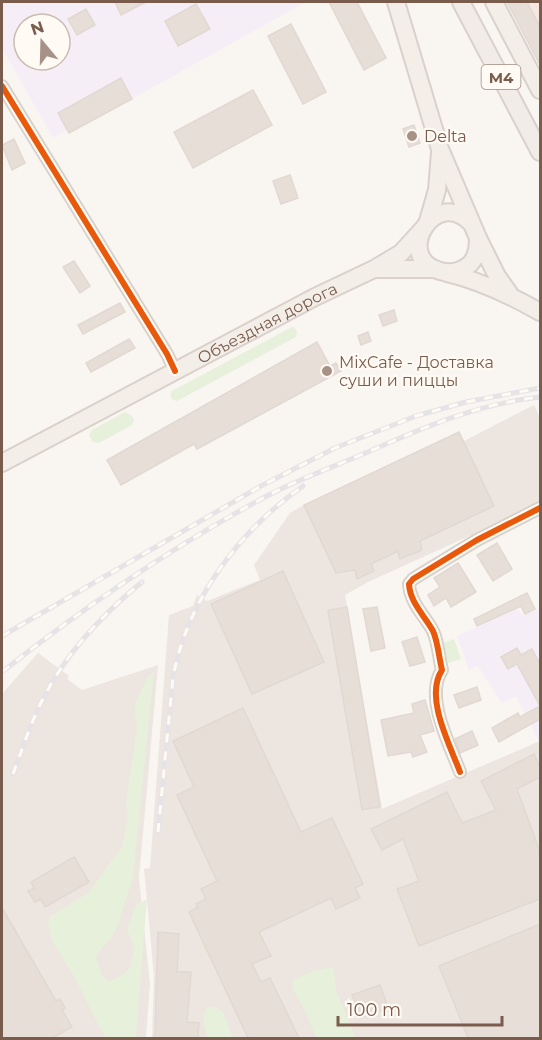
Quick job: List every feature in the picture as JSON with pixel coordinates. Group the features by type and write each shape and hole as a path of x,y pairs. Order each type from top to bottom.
{"highway":[{"name":"M4","path":"461,2 540,152"}],"main road":[{"path":"396,2 440,149 475,231 497,276 510,294"},
{"path":"494,2 540,90"},
{"path":"440,149 437,190 419,244 420,253 425,261 441,271 469,278 510,294 540,312"},
{"path":"374,269 458,271 468,265 477,250 475,231 465,218 451,213 441,214 425,226"},
{"name":"Объездная дорога","path":"2,463 315,297 374,269 401,253 425,226"}],"street":[{"path":"2,86 175,371"},
{"path":"460,772 439,719 436,679 442,670 433,632 424,621 409,591 409,584 413,579 477,540 540,508"}],"shaded area":[{"path":"2,2 306,2 69,133 67,130 53,138 16,72 72,72 72,12 12,12 12,66 2,48"},
{"path":"507,2 540,2 540,65"},
{"path":"534,405 540,418 540,504 368,582 345,595 382,809 540,741 540,1038 152,1038 154,976 144,869 150,868 169,615 193,606 197,595 207,601 260,580 254,565 290,513 459,432 464,441"},
{"path":"518,608 522,616 539,608 540,611 539,742 516,696 502,703 478,666 469,670 457,636"},
{"path":"38,653 69,676 67,679 82,690 158,665 139,878 150,984 146,1038 2,1038 2,694"}],"green space":[{"path":"292,327 297,332 296,337 177,401 173,400 170,395 172,391"},
{"path":"125,412 134,420 132,425 99,443 93,442 89,435 92,430"},
{"path":"454,639 461,659 448,663 441,644"},
{"path":"154,671 133,878 115,933 96,956 102,976 109,982 124,974 130,967 134,949 127,929 136,905 147,899 136,1036 134,1038 106,1038 74,976 58,952 50,935 49,917 88,893 122,847 128,817 126,801 137,728 134,706 148,676"},
{"path":"333,967 336,990 356,1038 316,1038 293,990 292,980 310,972"},
{"path":"215,1007 223,1012 233,1038 208,1038 203,1016 207,1008"}],"building":[{"path":"115,2 146,2 121,15"},
{"path":"329,2 357,2 386,58 364,70"},
{"path":"507,2 527,2 540,27 540,65"},
{"path":"196,4 210,29 178,46 165,21"},
{"path":"86,9 95,25 77,35 72,26 72,17"},
{"path":"291,24 326,92 303,104 268,36"},
{"path":"121,78 132,99 69,133 58,113"},
{"path":"253,90 272,125 193,168 174,132"},
{"path":"414,125 420,143 409,147 403,129"},
{"path":"14,139 25,163 12,170 2,145"},
{"path":"290,175 298,198 281,204 273,181"},
{"path":"74,261 90,286 80,293 63,267"},
{"path":"120,303 125,312 83,334 78,325"},
{"path":"394,310 397,321 383,326 379,315"},
{"path":"368,332 371,341 361,345 358,336"},
{"path":"129,339 135,348 91,372 86,363"},
{"path":"317,342 330,366 336,363 341,371 197,449 194,444 121,485 107,460"},
{"path":"459,432 494,506 420,541 422,550 400,559 398,551 371,564 374,571 357,579 355,570 336,573 304,505"},
{"path":"497,543 512,569 493,581 477,555"},
{"path":"458,563 476,592 451,607 446,598 434,606 428,595 440,587 434,578"},
{"path":"283,571 324,662 252,694 211,604"},
{"path":"527,593 535,609 525,614 521,606 477,626 474,619"},
{"path":"347,607 380,807 362,810 328,610"},
{"path":"377,607 385,648 371,651 363,609"},
{"path":"417,637 425,662 410,666 402,642"},
{"path":"517,648 521,655 532,649 540,664 540,706 517,664 508,669 501,657"},
{"path":"477,687 481,700 459,708 454,695"},
{"path":"425,700 434,731 420,735 427,752 413,757 411,752 388,756 381,720 414,713 412,704"},
{"path":"540,706 540,719 499,742 492,728 518,713 520,717"},
{"path":"243,708 301,832 332,818 363,884 355,888 360,898 336,909 331,898 259,932 271,956 252,964 261,982 270,978 299,1038 248,1038 189,912 198,907 196,904 206,899 201,889 217,881 177,795 194,787 173,741"},
{"path":"472,731 478,745 460,753 455,739"},
{"path":"534,754 540,767 540,777 517,789 540,852 540,899 419,946 397,889 419,881 403,839 382,850 371,829 447,792 462,823 496,810 481,781"},
{"path":"74,857 89,882 45,907 41,899 35,902 28,891 34,888 31,882"},
{"path":"2,908 56,1001 60,999 65,1008 62,1010 72,1027 52,1038 2,1038"},
{"path":"540,924 540,1038 468,1038 439,966"},
{"path":"158,932 179,934 177,972 191,972 187,1022 199,1023 198,1038 155,1038"},
{"path":"380,985 388,1008 360,1018 352,995"}],"railway":[{"path":"2,636 261,486 335,448 416,416 466,402 540,388"},
{"path":"2,672 64,624 129,579 195,537 276,491 452,418 495,405 540,397"},
{"path":"158,832 173,677 180,648 191,621 204,594 238,546 258,524 303,486"},
{"path":"13,774 39,706 53,680 87,635 113,607 142,582"}],"cycle path":[{"path":"2,86 167,354 175,371"},
{"path":"460,772 440,721 437,707 437,681 442,670 436,640 412,597 409,584 413,579 477,540 540,508"}],"place":[{"name":"Delta","path":"412,136"},
{"name":"MixCafe - Доставка суши и пиццы","path":"327,371"}]}
